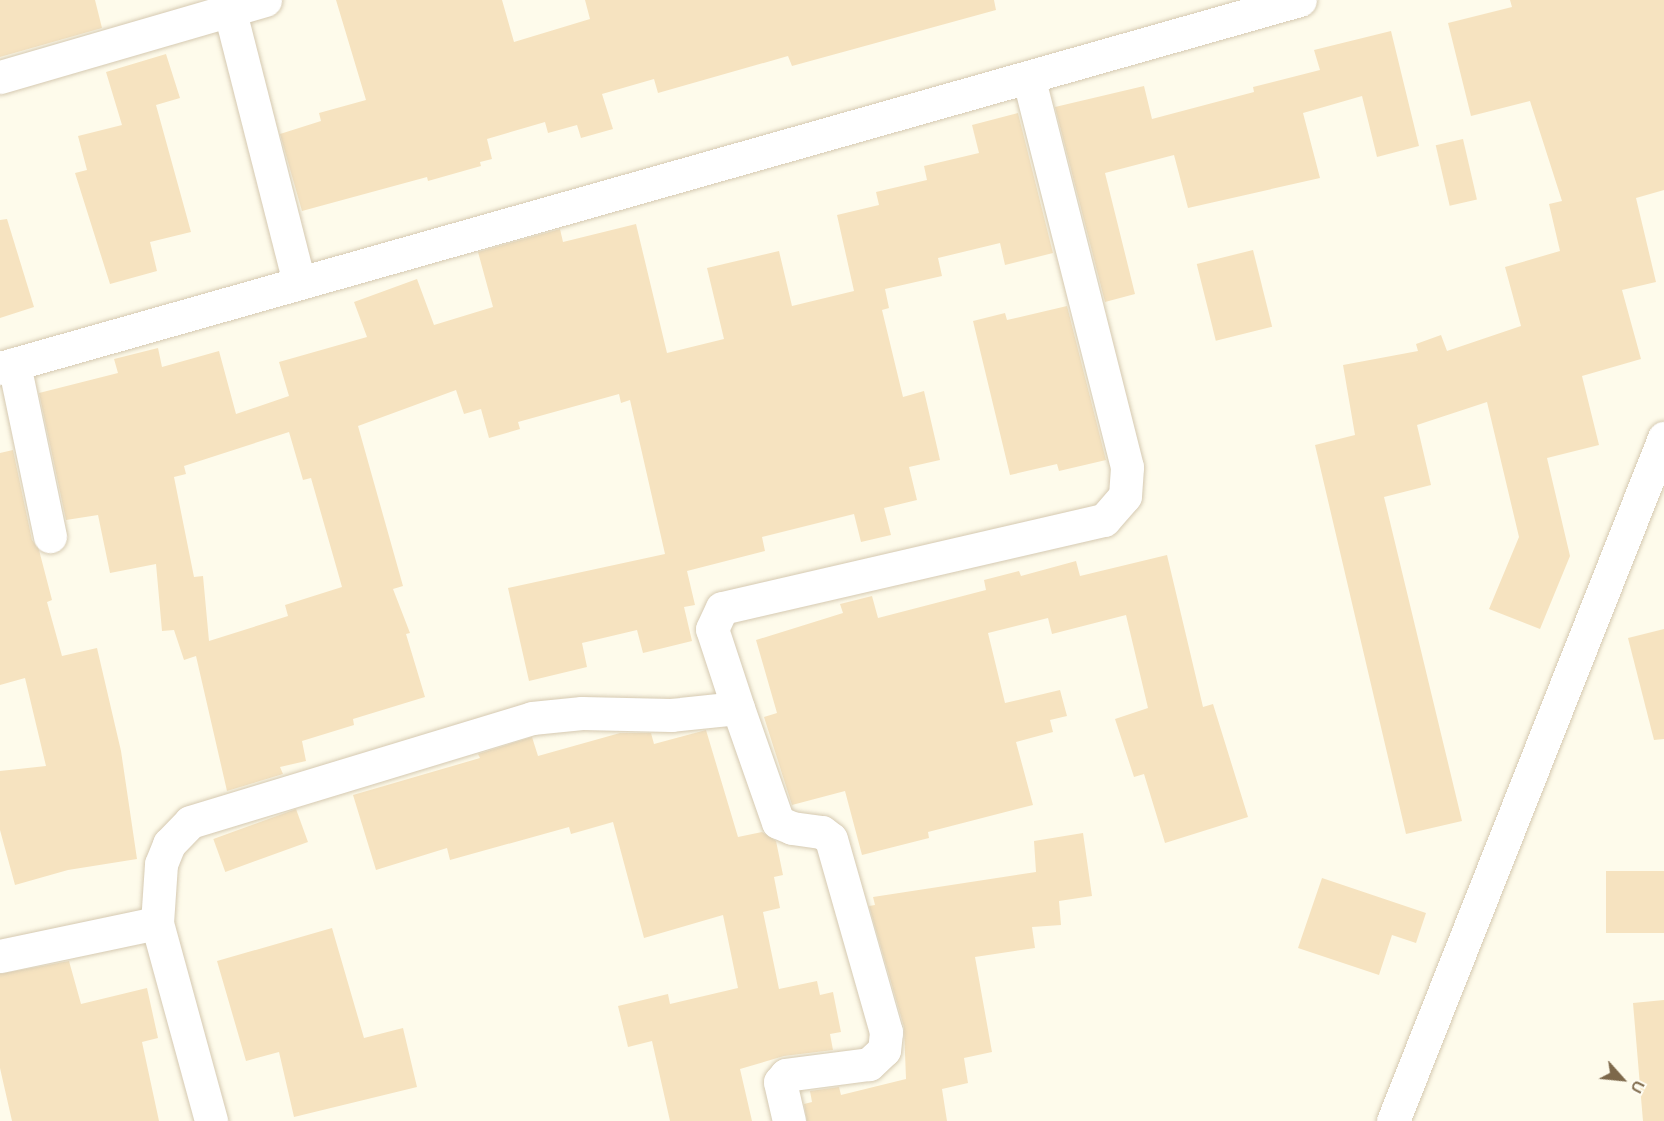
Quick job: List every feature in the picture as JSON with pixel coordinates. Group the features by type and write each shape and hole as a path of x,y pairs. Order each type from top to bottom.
{"street":[{"path":"0,77 229,5 265,0"},
{"path":"50,536 7,366 1300,0"},
{"path":"229,5 299,283"},
{"path":"789,1121 780,1082 786,1075 869,1064 884,1050 886,1032 831,839 822,832 792,828 778,822 712,629 722,608 1104,520 1125,496 1127,467 1028,77"},
{"path":"1393,1121 1664,438"},
{"path":"212,1121 157,923 161,864 169,844 190,822 532,718 582,713 672,715 738,708"},
{"path":"0,956 157,923"}],"building":[{"path":"0,0 95,0 102,28 0,57"},
{"path":"336,0 502,0 514,42 590,19 585,0 994,0 996,10 792,66 788,56 658,93 654,79 602,94 613,129 581,138 577,125 548,133 545,122 487,139 492,159 480,162 481,166 428,181 427,177 302,211 280,134 321,121 319,113 366,100"},
{"path":"1510,0 1664,0 1664,190 1636,198 1656,282 1622,290 1641,359 1582,376 1599,445 1547,458 1570,556 1540,629 1489,609 1519,537 1487,402 1417,425 1431,485 1384,497 1462,821 1406,834 1315,445 1355,435 1343,365 1418,351 1416,344 1441,335 1447,351 1521,326 1505,267 1560,251 1549,204 1562,201 1530,101 1471,116 1448,23 1512,7"},
{"path":"1391,31 1419,146 1377,157 1362,96 1303,113 1320,178 1188,208 1174,155 1105,173 1135,294 1105,302 1055,107 1144,86 1152,119 1254,92 1253,87 1320,70 1314,50"},
{"path":"166,54 180,98 156,105 191,232 150,242 157,271 110,284 75,173 87,170 78,136 122,125 106,72"},
{"path":"1018,113 1053,253 1005,265 1000,243 938,258 942,276 885,289 889,308 882,310 903,397 924,391 940,460 909,467 917,500 884,508 891,535 861,542 854,514 762,537 765,551 687,571 695,605 684,607 692,641 643,653 637,630 582,643 587,667 529,681 508,588 665,554 630,400 621,403 619,394 518,422 520,429 489,438 481,409 464,414 456,390 358,426 403,586 393,589 410,633 406,634 425,697 353,719 354,725 302,741 306,761 280,767 283,774 227,791 196,656 184,660 174,630 162,631 156,564 110,573 98,515 66,520 39,393 118,373 114,359 158,348 162,367 219,351 236,414 289,396 279,362 367,337 354,302 417,279 434,325 493,307 478,252 560,229 563,242 636,224 667,353 724,339 707,268 779,251 792,306 854,291 837,215 879,205 876,192 927,180 924,166 979,153 972,125","holes":["289,432 303,480 311,478 342,587 285,605 288,616 209,641 203,576 194,577 174,477 186,474 184,466"]},
{"path":"1463,139 1477,199 1450,206 1436,145"},
{"path":"7,219 34,307 0,318 0,220"},
{"path":"1253,250 1272,327 1216,341 1197,264"},
{"path":"1067,306 1106,460 1059,471 1057,464 1010,475 973,321 1005,313 1007,320"},
{"path":"13,450 32,540 39,550 52,600 47,602 62,656 97,648 121,751 137,859 68,870 15,885 0,830 0,771 46,766 25,678 0,685 0,453"},
{"path":"1167,555 1203,707 1213,704 1248,817 1165,843 1144,774 1134,777 1115,719 1148,708 1126,615 1052,634 1048,618 988,633 1005,703 1060,690 1067,716 1050,720 1053,732 1016,742 1033,805 928,832 929,838 862,855 845,791 792,805 764,717 777,713 756,640 843,613 840,604 872,596 878,618 986,590 984,580 1019,571 1021,576 1076,561 1080,576"},
{"path":"1664,629 1664,739 1654,740 1628,638"},
{"path":"706,730 738,837 762,832 776,841 783,875 774,877 780,908 763,912 779,989 817,981 820,995 833,992 841,1032 830,1034 833,1050 784,1056 740,1069 752,1121 670,1121 652,1041 628,1047 618,1006 668,994 670,1004 738,988 723,915 644,938 613,822 571,834 569,827 450,860 447,848 376,870 353,795 480,758 478,754 532,737 538,756 620,733 651,733 654,744"},
{"path":"296,809 308,842 225,872 213,839"},
{"path":"1083,833 1092,896 1059,901 1061,925 1032,927 1035,948 975,957 992,1052 964,1058 968,1083 942,1089 947,1121 807,1121 804,1104 812,1102 810,1091 839,1087 841,1095 906,1079 904,1027 869,906 875,905 873,897 1036,872 1034,841"},
{"path":"1606,871 1664,871 1664,933 1606,933"},
{"path":"1322,878 1426,913 1416,943 1392,935 1379,975 1298,948"},
{"path":"332,928 364,1038 403,1028 417,1087 294,1117 279,1052 246,1061 217,961"},
{"path":"69,961 81,1004 147,988 158,1038 142,1042 159,1121 12,1121 0,1068 0,974"},
{"path":"1664,1000 1664,1121 1643,1121 1633,1003"}]}
